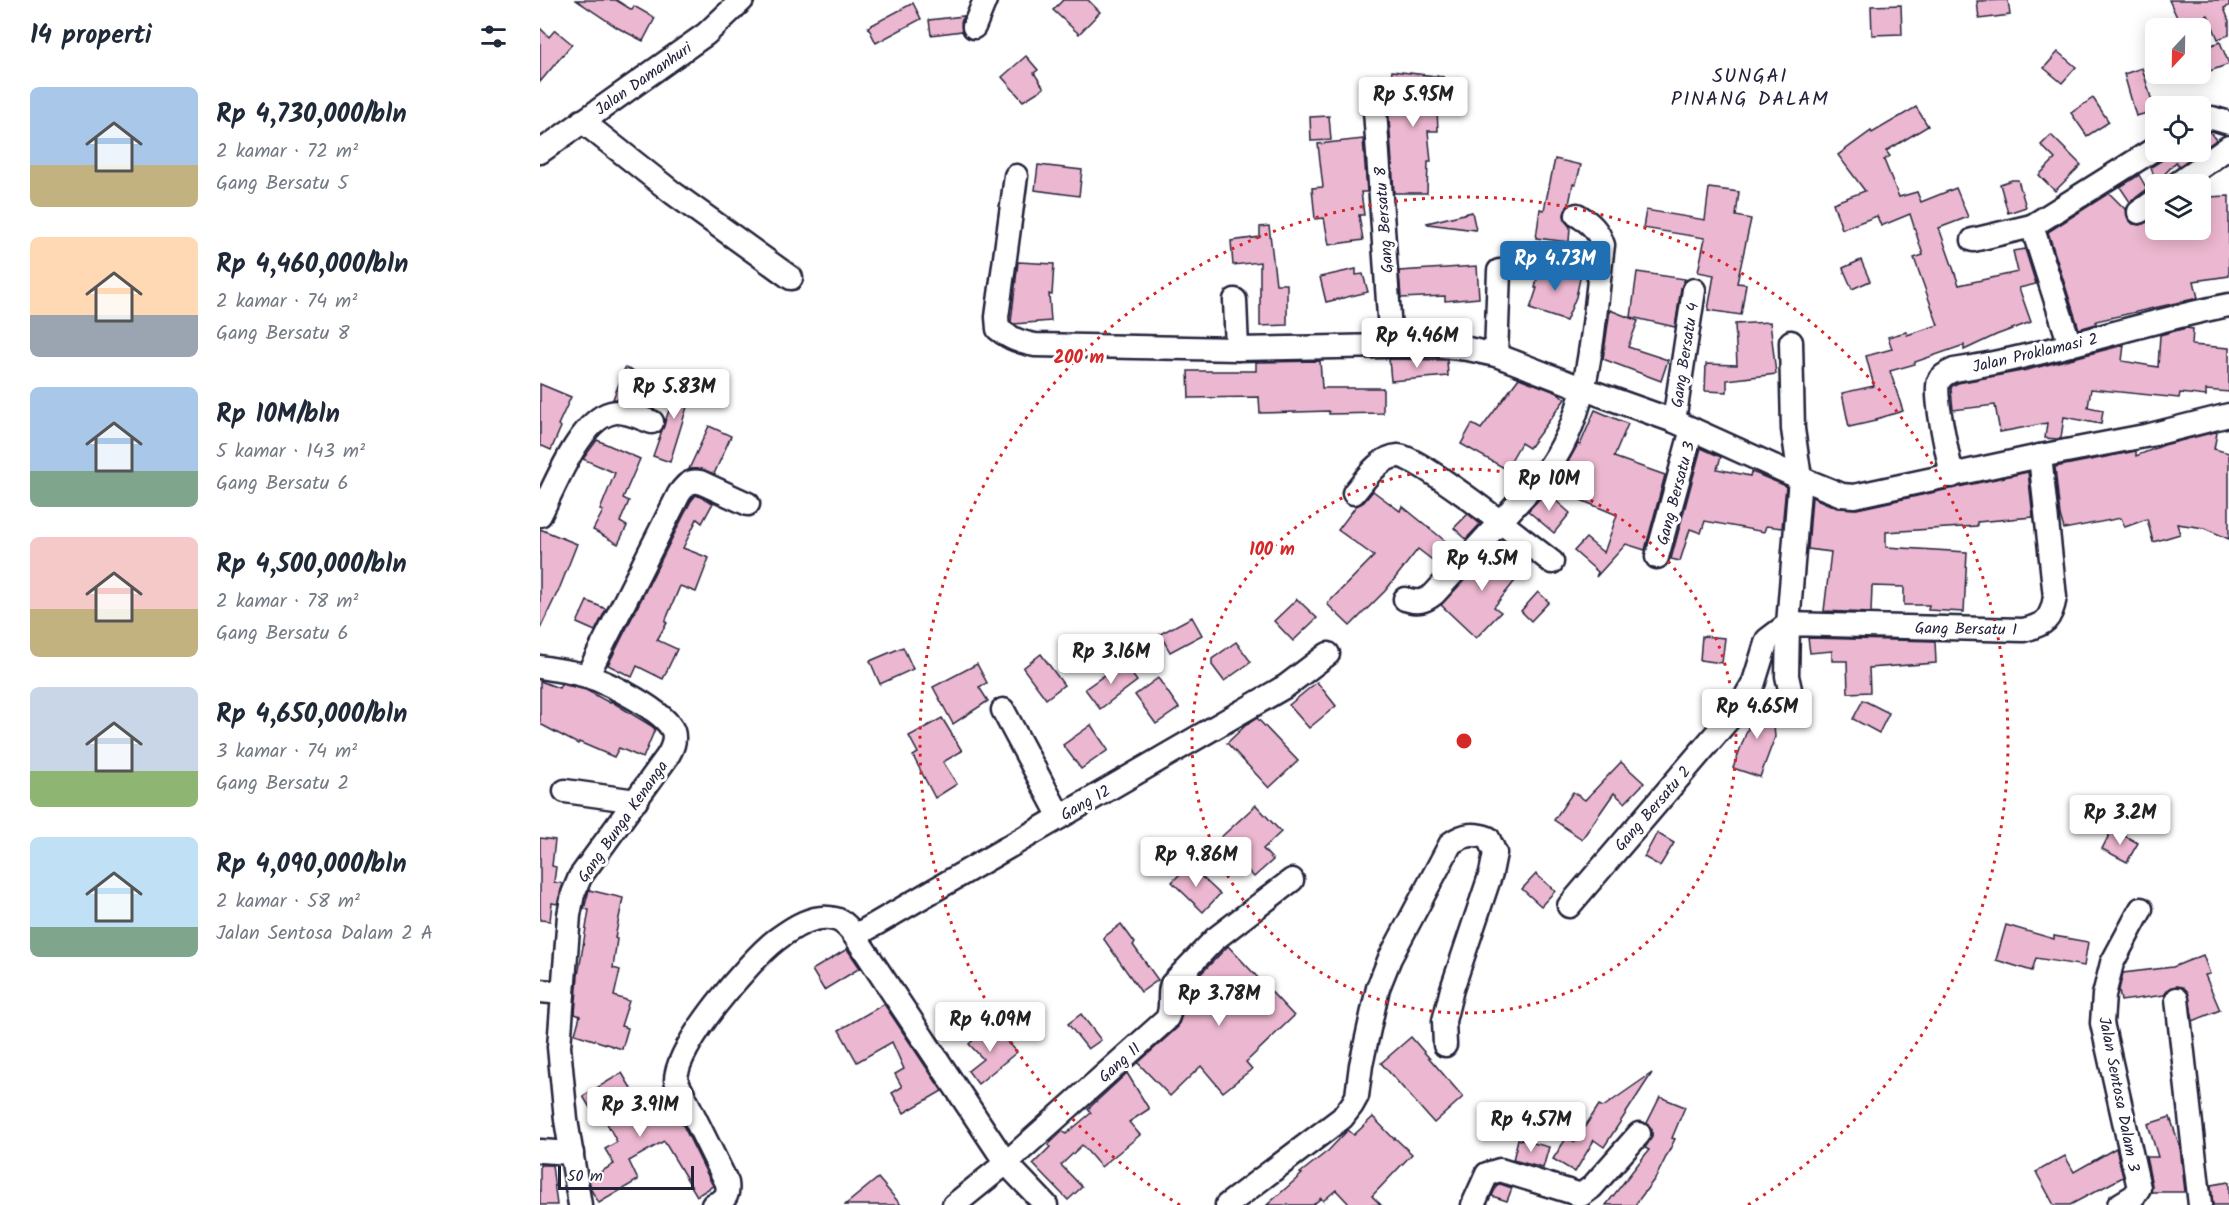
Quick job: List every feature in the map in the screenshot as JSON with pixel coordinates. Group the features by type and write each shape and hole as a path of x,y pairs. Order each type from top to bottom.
{"street":[{"name":"Jalan Damanhuri","path":"540,152 706,34 742,0"},
{"path":"974,27 985,0"},
{"name":"Gang Bersatu 8","path":"1374,94 1391,346"},
{"path":"2211,118 2229,123"},
{"path":"582,121 673,193 791,278"},
{"path":"2191,174 2229,147"},
{"path":"1973,240 2032,225 2145,155"},
{"path":"1016,176 997,317 998,329 1010,339 1035,345 1237,350 1435,345 1496,355 1683,425 1842,495 1854,496 2150,435 2229,415"},
{"path":"1405,599 1416,603 1425,601 1501,523 1556,460 1584,389 1604,245 1599,233 1591,223 1577,215"},
{"path":"2032,225 2070,345"},
{"path":"1496,355 1499,272"},
{"name":"Gang Bersatu 4","path":"1683,425 1694,290"},
{"path":"1235,300 1237,350"},
{"name":"Jalan Proklamasi 2","path":"1952,476 1938,398 1939,381 1944,375 1954,370 2070,345 2193,312 2229,305"},
{"path":"1791,342 1792,429 1800,478 1788,624 1787,676 1794,707"},
{"path":"540,515 579,441 590,426 612,412 624,413 652,422"},
{"name":"Gang Bersatu 3","path":"1657,557 1683,425"},
{"path":"1354,493 1380,463 1390,457 1401,455 1413,460 1552,562"},
{"name":"Gang Bersatu 1","path":"1788,624 2023,630 2040,626 2052,613 2055,597 2040,456"},
{"path":"588,676 679,494 687,484 694,481 700,482 748,504"},
{"name":"Gang Bersatu 2","path":"1569,906 1740,706 1754,682 1767,640 1788,624"},
{"name":"Gang 12","path":"860,944 1059,817 1286,686 1328,654"},
{"name":"Gang Bunga Kenanga","path":"540,667 588,676 645,704 665,719 673,731 674,744 636,801 580,877 573,894 566,943 559,1047 562,1084 580,1205"},
{"path":"1003,710 1059,817"},
{"path":"565,791 636,801"},
{"path":"1227,1205 1342,1118 1352,1105 1357,1096 1361,1065 1378,988 1390,958 1451,843 1461,837 1475,834 1488,838 1496,853 1452,989 1444,1021 1445,1046"},
{"name":"Gang 11","path":"954,1205 1006,1163 1166,1020 1171,1009 1172,984 1215,939 1292,880"},
{"name":"Jalan Sentosa Dalam 3","path":"2119,1205 2134,1196 2139,1188 2102,1023 2104,995 2112,963 2141,909"},
{"path":"713,1205 723,1201 727,1196 727,1183 676,1080 677,1069 692,1040 723,996 748,966 775,940 799,925 814,919 836,919 845,924 1006,1163 1046,1205"},
{"path":"540,991 563,993"},
{"path":"2177,999 2200,1205"},
{"path":"1473,1205 1487,1174 1500,1170 1581,1195 1592,1188 1639,1134"},
{"path":"540,1151 572,1153"}],"building":[{"path":"576,0 616,0 632,10 634,6 655,18 643,41 618,28"},
{"path":"1063,0 1088,0 1100,12 1079,34 1053,10"},
{"path":"2008,0 2010,15 1979,19 1977,1"},
{"path":"2169,0 2229,0 2229,6 2224,8 2229,21 2229,35 2218,39 2208,15 2201,18 2177,18"},
{"path":"913,3 921,19 876,43 868,27"},
{"path":"1901,5 1902,34 1872,35 1871,6"},
{"path":"964,16 961,22 962,31 931,35 929,20"},
{"path":"540,28 549,37 555,30 572,44 540,82"},
{"path":"2220,42 2229,64 2211,71 2211,45"},
{"path":"2058,52 2076,67 2062,83 2044,68"},
{"path":"1026,56 1038,70 1034,73 1044,88 1023,101 1002,77"},
{"path":"2142,68 2150,96 2145,96 2145,114 2136,116 2124,74"},
{"path":"1392,71 1444,77 1440,110 1437,110 1438,131 1428,131 1431,162 1428,162 1427,193 1394,193 1388,103"},
{"path":"2093,98 2109,122 2087,136 2071,113"},
{"path":"1916,107 1928,126 1886,151 1890,156 1884,160 1899,197 1917,192 1921,202 1956,188 1968,217 1939,228 1959,285 2018,272 2013,251 2025,249 2036,284 2019,288 2031,322 1964,350 1964,345 1890,371 1903,411 1876,419 1876,421 1849,427 1842,393 1874,386 1866,356 1892,349 1888,337 1906,332 1907,335 1938,325 1914,258 1923,255 1910,214 1881,226 1877,216 1842,229 1833,203 1865,191 1838,155 1871,131 1872,133"},
{"path":"1329,116 1331,140 1311,141 1310,117"},
{"path":"2211,133 2216,140 2211,143"},
{"path":"2051,135 2081,165 2055,191 2039,175 2055,159 2041,145"},
{"path":"1363,139 1367,192 1361,192 1364,215 1359,215 1363,240 1329,245 1324,218 1315,219 1312,188 1323,187 1318,144"},
{"path":"1555,159 1581,165 1564,214 1565,221 1570,227 1569,242 1536,238 1540,209 1544,210"},
{"path":"2159,162 2176,162 2165,174 2153,174 2151,167"},
{"path":"1038,165 1082,170 1079,196 1035,190"},
{"path":"2139,175 2145,186 2145,191 2130,202 2120,187"},
{"path":"2018,180 2026,207 2008,213 2000,184"},
{"path":"1709,188 1739,192 1736,216 1751,219 1737,283 1746,284 1741,315 1708,310 1714,275 1698,272 1705,238 1643,228 1646,210 1705,220"},
{"path":"2109,193 2126,208 2128,219 2133,224 2145,223 2145,240 2211,240 2211,197 2229,196 2229,276 2194,281 2198,298 2096,321 2096,324 2079,329 2048,232"},
{"path":"1472,212 1476,230 1427,223"},
{"path":"1269,226 1276,284 1287,284 1287,325 1260,326 1260,262 1233,265 1231,241 1260,237 1260,227"},
{"path":"1861,260 1870,281 1852,289 1843,268"},
{"path":"1018,262 1054,264 1052,295 1049,294 1051,321 1014,324 1011,322"},
{"path":"1540,265 1581,274 1576,297 1566,321 1530,309 1537,288 1535,288"},
{"path":"1477,266 1479,298 1445,301 1445,296 1401,298 1399,271"},
{"path":"1356,269 1356,275 1363,274 1368,292 1326,302 1320,277"},
{"path":"1637,272 1685,279 1681,288 1675,327 1631,317"},
{"path":"1610,310 1638,321 1628,347 1668,360 1661,381 1603,359"},
{"path":"1770,322 1776,374 1727,380 1727,392 1705,391 1706,364 1737,365 1735,324"},
{"path":"2186,328 2193,329 2192,345 2229,348 2229,392 2206,390 2206,396 2180,393 2179,398 2091,389 2088,407 2103,410 2101,424 2064,417 2061,438 2057,439 2045,438 2047,423 2000,432 1995,405 1953,410 1951,389 1958,383 2027,370 2124,345 2122,361 2158,367 2160,335"},
{"path":"1389,359 1447,360 1448,376 1391,381"},
{"path":"1320,361 1322,388 1383,388 1383,413 1329,414 1329,411 1260,413 1259,397 1189,398 1188,371 1256,371 1256,362"},
{"path":"625,368 653,378 642,404 613,399"},
{"path":"681,376 695,381 670,462 653,456"},
{"path":"1519,378 1558,393 1565,399 1529,448 1521,443 1506,469 1461,444 1472,424 1481,429"},
{"path":"540,384 571,397 558,425 561,427 551,450 540,445"},
{"path":"1595,410 1628,424 1614,457 1665,475 1645,550 1626,544 1596,577 1598,572 1574,551 1586,538 1604,553 1617,515 1576,498 1588,469 1568,462 1578,444 1580,445"},
{"path":"709,426 731,436 714,474 702,469 689,469"},
{"path":"2217,433 2214,449 2229,453 2229,539 2204,528 2177,524 2180,534 2153,542 2147,519 2125,527 2121,518 2064,529 2060,515 2055,467 2136,451 2136,456 2164,445"},
{"path":"597,440 640,459 623,498 629,501 620,522 627,526 618,544 593,530 603,511 600,510 615,473 583,459"},
{"path":"1701,448 1721,457 1717,469 1750,476 1751,472 1786,486 1782,528 1766,526 1764,532 1705,521 1701,533 1690,529 1680,561 1671,559"},
{"path":"2028,472 2033,517 1977,522 1977,526 1886,532 1886,547 1967,552 1964,612 1928,610 1929,605 1904,605 1904,587 1872,586 1871,613 1824,611 1831,552 1808,549 1812,497 1837,508 1857,509"},
{"path":"1373,491 1400,511 1402,506 1449,544 1435,562 1418,549 1385,591 1350,626 1327,604 1374,556 1338,530 1356,506 1364,502"},
{"path":"1546,492 1570,513 1554,533 1528,511"},
{"path":"696,495 713,503 702,523 697,519 683,548 709,558 696,592 680,586 665,622 667,623 657,640 677,649 663,679 637,666 632,677 608,665"},
{"path":"1468,514 1480,524 1466,539 1454,528"},
{"path":"540,529 577,544 540,629"},
{"path":"1496,546 1522,572 1494,607 1501,612 1476,638 1441,605"},
{"path":"1538,592 1549,602 1531,621 1521,611"},
{"path":"1297,599 1317,618 1293,641 1274,621"},
{"path":"587,601 606,609 595,631 577,623"},
{"path":"1192,617 1202,635 1170,652 1160,634"},
{"path":"1702,636 1725,638 1722,663 1700,660"},
{"path":"1808,638 1935,641 1936,663 1869,668 1870,692 1848,693 1847,661 1832,661 1832,651 1810,653"},
{"path":"1236,642 1251,662 1224,681 1212,665 1212,659"},
{"path":"903,647 913,669 880,684 870,661"},
{"path":"1041,654 1064,685 1046,699 1023,668"},
{"path":"1123,662 1137,681 1100,709 1085,689"},
{"path":"977,664 987,683 979,687 988,701 953,724 933,687"},
{"path":"1158,678 1179,708 1156,724 1135,695"},
{"path":"540,681 559,688 561,684 586,690 610,703 611,701 650,725 655,729 643,758 619,748 614,757 579,742 578,744 540,724"},
{"path":"1317,682 1336,706 1309,728 1289,705"},
{"path":"1863,700 1889,713 1879,733 1853,719"},
{"path":"1772,701 1775,737 1760,777 1733,768 1748,728 1747,718 1758,702"},
{"path":"942,718 962,751 943,762 957,784 935,798 913,756 918,753 909,736"},
{"path":"1257,718 1298,761 1269,788 1227,743"},
{"path":"1091,725 1108,750 1081,769 1063,745"},
{"path":"1621,762 1644,783 1625,803 1614,793 1582,839 1554,820 1573,792 1585,800"},
{"path":"1256,805 1281,832 1263,849 1273,860 1254,877 1219,839"},
{"path":"2112,829 2138,843 2127,862 2102,849"},
{"path":"1657,833 1674,843 1660,866 1644,857"},
{"path":"540,838 555,840 552,866 556,867 554,882 563,884 557,904 552,903 550,921 540,920"},
{"path":"1189,865 1220,894 1203,912 1172,882"},
{"path":"1536,874 1555,891 1541,906 1522,889"},
{"path":"589,890 623,898 615,938 617,939 613,968 620,970 614,996 629,1001 621,1026 628,1028 622,1049 575,1034 580,1016 575,1014 578,976 589,910 584,909"},
{"path":"1121,924 1158,980 1141,992 1103,938"},
{"path":"2006,925 2054,939 2054,936 2088,942 2084,966 2036,958 2032,971 1996,960"},
{"path":"1228,946 1294,1016 1246,1062 1252,1069 1223,1092 1201,1066 1170,1096 1138,1063 1178,1027 1183,1009 1197,995 1188,987"},
{"path":"847,949 860,968 824,990 812,970"},
{"path":"2203,955 2210,974 2205,975 2220,1010 2193,1021 2188,992 2183,987 2176,986 2164,995 2121,1001 2119,990 2123,973 2173,967"},
{"path":"884,1004 942,1091 904,1113 892,1093 902,1087 895,1074 904,1069 892,1042 857,1062 839,1030"},
{"path":"1081,1014 1101,1040 1088,1049 1068,1024"},
{"path":"991,1023 1017,1052 978,1084 968,1071 983,1059 969,1044"},
{"path":"1411,1037 1463,1097 1434,1123 1381,1063"},
{"path":"622,1073 645,1112 666,1097 675,1109 713,1186 697,1196 664,1141 629,1161 638,1180 599,1203 591,1190 589,1179 614,1164 605,1149 617,1142 602,1114 596,1118 583,1096"},
{"path":"1127,1073 1149,1109 1129,1122 1140,1135 1101,1167 1082,1145 1061,1165 1082,1187 1068,1200 1033,1164 1063,1131 1066,1134 1091,1113 1088,1109"},
{"path":"1652,1073 1604,1147 1594,1140 1575,1172 1553,1159 1567,1137 1575,1142 1599,1105 1603,1107"},
{"path":"1660,1097 1685,1107 1672,1138 1675,1139 1656,1177 1635,1205 1606,1205 1649,1150 1645,1148 1652,1136 1652,1129 1647,1123"},
{"path":"1373,1117 1412,1154 1372,1196 1381,1205 1350,1205 1336,1190 1323,1201 1321,1198 1313,1205 1267,1205 1348,1130 1354,1135"},
{"path":"2170,1117 2180,1147 2185,1192 2151,1192 2152,1185 2146,1157 2158,1157 2148,1124"},
{"path":"1518,1139 1549,1147 1543,1168 1513,1160"},
{"path":"2116,1148 2123,1177 2070,1205 2054,1205 2036,1172 2065,1156 2074,1172"},
{"path":"540,1165 552,1165 557,1205 540,1205"},
{"path":"878,1178 901,1205 845,1205"},
{"path":"2229,1182 2229,1205 2213,1205 2211,1185"},
{"path":"1497,1185 1512,1188 1507,1201 1492,1196"}],"district":[{"name":"SUNGAI PINANG DALAM","path":"1750,86"}]}
